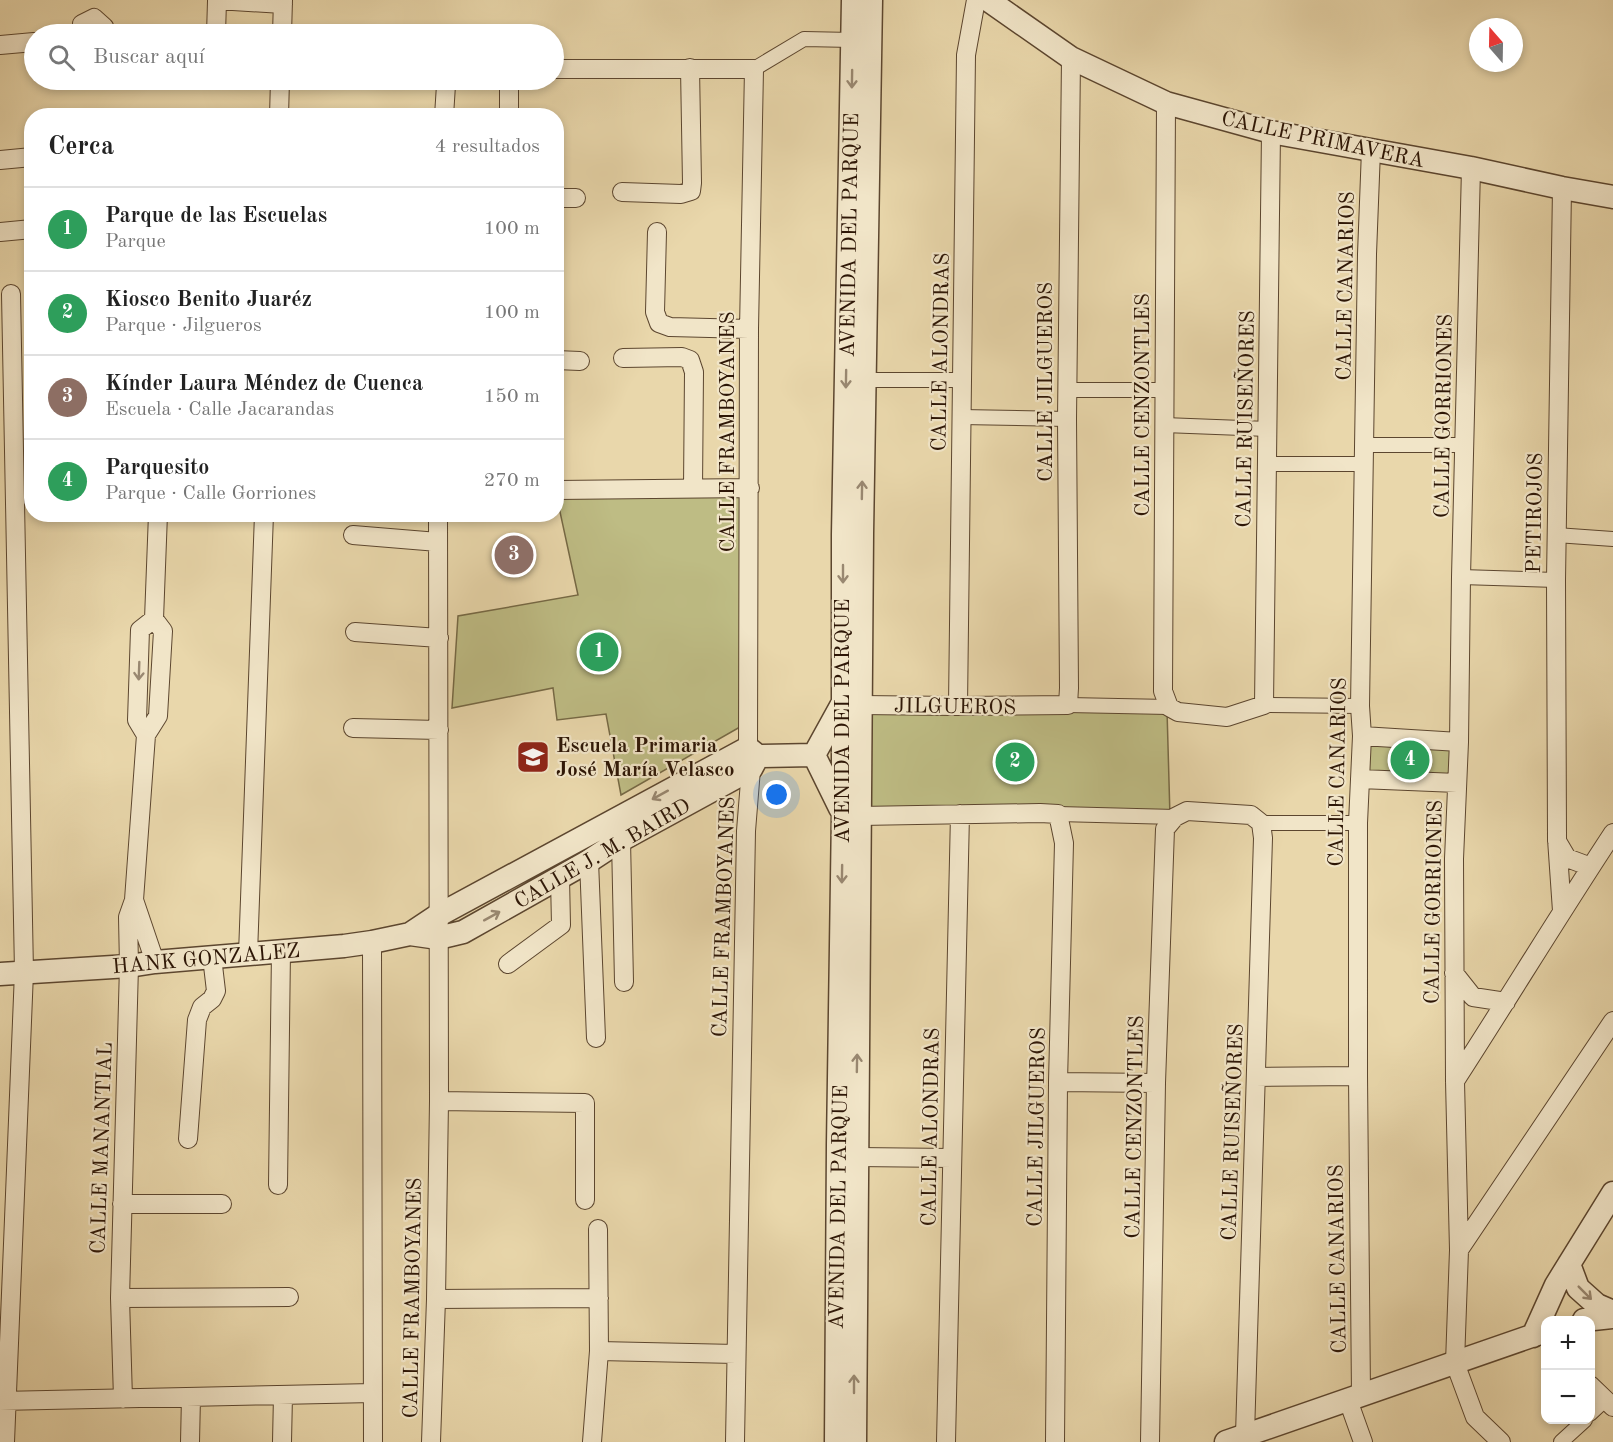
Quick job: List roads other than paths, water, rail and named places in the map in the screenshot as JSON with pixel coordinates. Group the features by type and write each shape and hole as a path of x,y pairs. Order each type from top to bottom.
{"street":[{"path":"217,24 218,0 283,2 282,24"},
{"name":"AVENIDA DEL PARQUE","path":"851,705 843,534 853,0"},
{"name":"AVENIDA DEL PARQUE","path":"855,1442 856,1157 851,705 865,380 871,0"},
{"name":"CALLE ALONDRAS","path":"958,706 966,55 976,0"},
{"name":"CALLE PRIMAVERA","path":"988,0 1071,58 1166,103 1271,132 1471,168 1613,197"},
{"path":"82,24 94,18 101,24"},
{"path":"564,69 754,69 804,39 852,39"},
{"path":"0,45 24,43"},
{"name":"CALLE JILGUEROS","path":"1068,705 1067,390 1071,58"},
{"path":"622,192 681,194 691,191 690,68"},
{"name":"CALLE FRAMBOYANES","path":"735,1442 746,831 752,758 749,329 754,69"},
{"path":"279,108 280,90"},
{"path":"445,108 446,90"},
{"path":"508,90 508,108"},
{"name":"CALLE CENZONTLES","path":"1166,103 1163,691 1168,707"},
{"name":"CALLE RUISEÑORES","path":"1264,705 1271,132"},
{"name":"CALLE CANARIOS","path":"1363,1442 1355,1398 1358,823 1362,736 1360,706 1364,445 1371,150"},
{"path":"0,160 24,158"},
{"name":"CALLE GORRIONES","path":"1471,168 1459,742 1454,859 1455,1081 1459,1250 1455,1363 1475,1417 1501,1442"},
{"name":"PETIROJOS","path":"1562,188 1556,535 1557,839 1562,911"},
{"path":"564,198 576,198"},
{"path":"0,232 24,230"},
{"path":"657,232 655,312 659,323 670,327 749,329"},
{"path":"5,1442 3,1401 24,972 8,491 11,294"},
{"path":"623,358 682,357 690,360 694,372 693,488"},
{"path":"564,360 580,361"},
{"path":"865,380 962,380"},
{"path":"1067,390 1164,390"},
{"path":"962,417 1067,419"},
{"path":"1164,425 1268,429"},
{"path":"1364,445 1465,445"},
{"path":"1267,464 1364,464"},
{"path":"564,490 750,488"},
{"name":"CALLE MANANTIAL","path":"123,1399 120,1298 129,966 128,917 134,900 146,735 138,720 140,630 154,619 158,522"},
{"path":"248,954 264,522"},
{"name":"CALLE FRAMBOYANES","path":"431,1442 439,1101 438,522"},
{"path":"353,535 438,542"},
{"path":"1556,535 1613,539"},
{"path":"1461,577 1556,580"},
{"path":"355,632 439,638"},
{"path":"851,705 814,755 851,814 1040,813 1175,817 1187,811 1251,815 1261,823 1358,823"},
{"name":"JILGUEROS","path":"851,705 1068,705"},
{"path":"1068,705 1168,707 1178,712 1227,717 1264,705 1360,706"},
{"path":"353,728 439,730"},
{"path":"1362,736 1459,742"},
{"name":"CALLE J. M. BAIRD","path":"438,927 752,758 814,755"},
{"name":"CALLE J. M. BAIRD","path":"438,927 463,932 589,861 752,758"},
{"path":"1360,779 1457,783"},
{"name":"AVENIDA DEL PARQUE","path":"836,1442 838,1157 851,814"},
{"name":"CALLE ALONDRAS","path":"946,1442 960,814"},
{"name":"CALLE JILGUEROS","path":"1055,1442 1058,1082 1064,843 1058,814"},
{"name":"CALLE CENZONTLES","path":"1150,1442 1156,1083 1165,829 1175,817"},
{"name":"CALLE RUISEÑORES","path":"1240,1440 1256,1077 1263,838 1261,823"},
{"path":"1455,1081 1613,833"},
{"path":"1557,839 1568,858 1591,867"},
{"path":"621,840 624,982"},
{"path":"589,861 596,1038"},
{"path":"508,964 561,925 560,878"},
{"name":"CALLE MANANTIAL","path":"134,900 155,962"},
{"name":"HANK GONZALEZ","path":"0,974 129,966 372,942 438,927"},
{"path":"372,942 373,1442"},
{"path":"278,1185 281,951"},
{"path":"189,1139 197,1020 202,1007 212,999 216,991 212,957"},
{"path":"1454,973 1473,997 1506,1002"},
{"path":"1459,1250 1613,1021"},
{"path":"1256,1077 1358,1076"},
{"path":"1058,1082 1156,1083"},
{"path":"439,1101 585,1103 585,1200"},
{"path":"856,1157 952,1158"},
{"path":"1240,1440 1539,1334 1556,1285 1613,1193"},
{"path":"122,1204 222,1204"},
{"path":"592,1442 599,1351 598,1229"},
{"path":"1569,1264 1578,1288 1597,1305 1613,1312"},
{"path":"120,1298 289,1298"},
{"path":"436,1299 599,1298"},
{"path":"1595,1319 1613,1317"},
{"path":"599,1351 736,1354"},
{"path":"1595,1390 1609,1403 1595,1411"},
{"path":"3,1401 373,1393"},
{"path":"282,1442 283,1395"},
{"path":"190,1442 191,1397"},
{"path":"1561,1442 1580,1424"}],"place":[{"name":"Kínder Laura Méndez de Cuenca","path":"514,555"},
{"name":"Parque de las Escuelas","path":"599,652"},
{"name":"Escuela Primaria José María Velasco","path":"533,757"},
{"name":"Parquesito","path":"1410,760"},
{"name":"Kiosco Benito Juaréz","path":"1015,762"}]}
